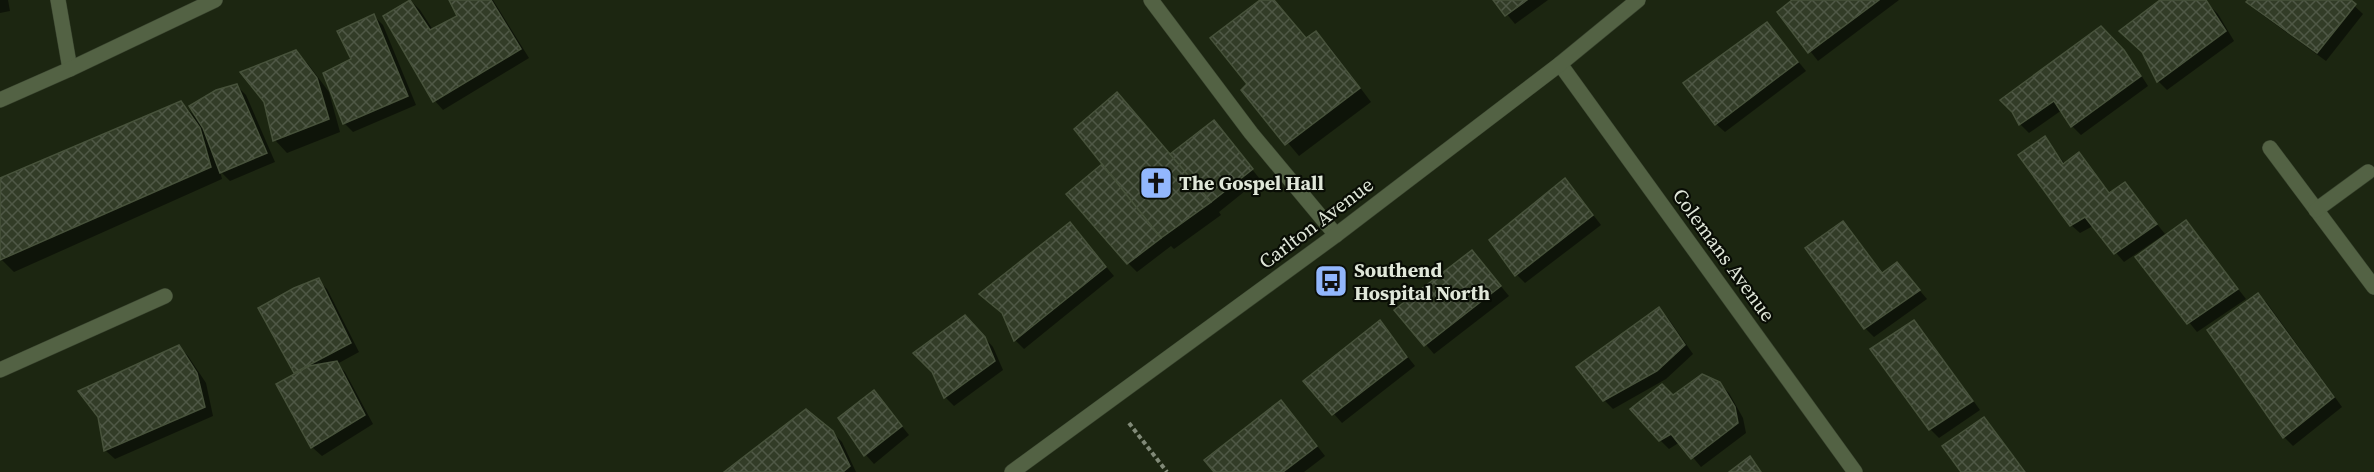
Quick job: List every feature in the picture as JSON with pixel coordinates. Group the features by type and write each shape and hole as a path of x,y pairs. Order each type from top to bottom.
{"street":[{"path":"58,0 70,69"},
{"path":"0,100 214,0"},
{"path":"1150,0 1251,133 1336,235"},
{"name":"Carlton Avenue","path":"1012,472 1336,235 1560,63 1638,0"},
{"name":"Colemans Avenue","path":"1560,63 1854,472"},
{"path":"2270,148 2374,287"},
{"path":"2316,210 2368,172"},
{"path":"0,370 165,296"}],"path":[{"path":"1111,399 1167,472"}],"building":[{"path":"410,0 430,30 457,16 449,0 491,0 521,49 433,102 383,16"},
{"path":"1260,0 1274,0 1306,38 1316,31 1360,88 1285,145 1241,90 1247,84 1210,38"},
{"path":"1493,0 1527,0 1505,16"},
{"path":"1792,0 1879,0 1808,53 1777,12"},
{"path":"2160,0 2206,0 2226,31 2157,82 2142,52 2119,31"},
{"path":"2248,0 2351,0 2356,4 2317,53 2246,2"},
{"path":"374,14 408,96 343,124 323,73 351,59 337,31"},
{"path":"1767,22 1798,62 1715,125 1683,83"},
{"path":"2101,26 2124,50 2141,76 2071,127 2054,101 2019,125 2012,112 2000,100"},
{"path":"296,50 317,78 329,119 273,141 264,102 240,72"},
{"path":"237,84 267,153 220,173 203,128 189,106 216,90"},
{"name":"The Gospel Hall","path":"1117,92 1211,202 1161,238 1074,129"},
{"path":"181,101 200,128 211,167 0,260 0,178"},
{"path":"1214,120 1253,169 1211,202 1170,154"},
{"path":"2045,136 2063,164 2079,152 2109,193 2125,182 2157,224 2114,254 2085,217 2070,226 2018,155"},
{"path":"1102,164 1161,238 1127,264 1066,194"},
{"path":"1565,178 1593,215 1515,276 1489,240"},
{"path":"2186,220 2238,289 2187,324 2135,257"},
{"path":"1843,221 1882,273 1897,262 1920,290 1864,329 1805,248"},
{"path":"1070,222 1106,267 1014,341 1002,313 979,294"},
{"path":"1472,250 1501,286 1424,346 1394,310"},
{"path":"319,278 351,343 294,373 258,308 294,288"},
{"path":"2258,293 2334,397 2283,438 2207,330"},
{"path":"1659,307 1685,345 1657,371 1603,401 1576,367"},
{"path":"965,315 985,337 995,361 944,398 932,372 913,353"},
{"path":"1380,320 1407,357 1332,415 1303,381"},
{"path":"1914,320 1973,401 1929,430 1870,349"},
{"path":"179,345 197,373 205,407 104,451 98,417 78,391"},
{"path":"337,361 365,415 311,448 276,384 309,366"},
{"path":"1702,374 1720,382 1735,407 1738,423 1691,459 1671,434 1659,441 1630,409 1662,384 1673,395"},
{"path":"874,390 902,426 864,456 838,418"},
{"path":"1281,400 1317,446 1283,472 1214,472 1204,460"},
{"path":"806,409 833,431 850,466 843,472 724,472"},
{"path":"1984,417 2025,472 1961,472 1942,446"},
{"path":"1750,456 1761,472 1729,472"}],"place":[{"name":"The Gospel Hall","path":"1156,183"},
{"name":"Southend Hospital North","path":"1331,281"}]}
